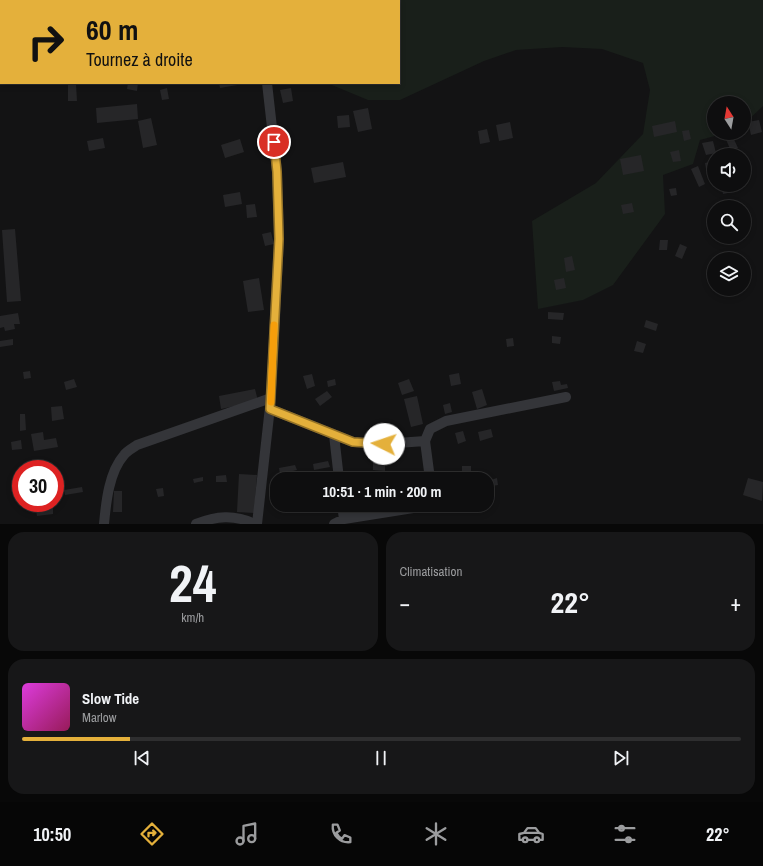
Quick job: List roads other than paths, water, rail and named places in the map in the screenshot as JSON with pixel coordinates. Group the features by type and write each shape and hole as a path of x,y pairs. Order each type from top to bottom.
{"street":[{"path":"196,524 220,516 245,519 256,524 271,398 279,239 277,172 267,84"},
{"path":"429,472 425,441 430,429 446,420 566,397"},
{"path":"104,524 106,506 116,467 124,454 137,445 271,398"},
{"path":"270,409 353,442 384,444 425,441"},
{"path":"334,435 338,472"},
{"path":"343,512 344,519"},
{"path":"334,524 344,519 388,512"}]}
